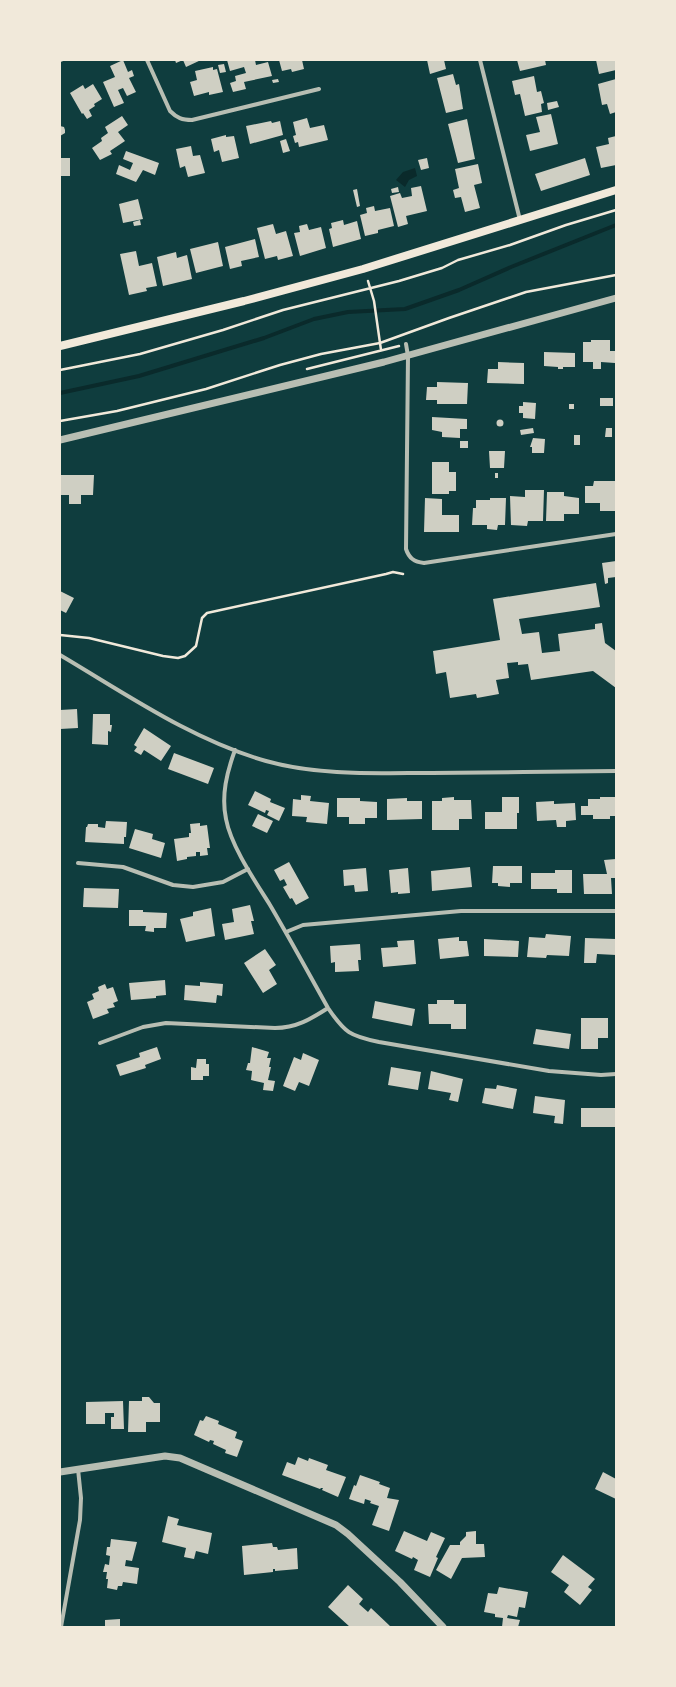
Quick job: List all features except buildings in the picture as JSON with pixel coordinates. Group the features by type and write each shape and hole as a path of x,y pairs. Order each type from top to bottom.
{"main road":[{"path":"60,346 244,301 363,269 616,190"}],"street":[{"path":"147,60 170,111 176,117 185,120 192,120 319,89"},
{"path":"480,60 520,220"},
{"path":"60,440 408,356 616,298"},
{"path":"406,344 408,356 406,550 412,560 418,563 424,563 616,534"},
{"path":"60,655 167,718 203,737 266,761 304,770 341,773 616,771"},
{"path":"235,750 226,779 224,810 231,836 248,869 286,932 328,1008 341,1026 354,1036 362,1039 549,1071 601,1075 616,1074"},
{"path":"78,863 123,867 173,885 193,887 223,882 248,869"},
{"path":"286,932 303,924 461,911 616,911"},
{"path":"100,1042 143,1027 166,1023 275,1028 291,1026 314,1017 328,1008"},
{"path":"60,1472 165,1456 175,1457 336,1525 348,1534 400,1582 442,1627"},
{"path":"61,1627 80,1520 81,1498 78,1469"}],"path":[{"path":"60,370 140,354 223,330 283,310 442,268 458,260 616,210"},
{"path":"60,421 117,411 180,394 206,389 280,365 321,354 380,343 526,292 616,275"},
{"path":"368,281 374,300 381,350"},
{"path":"60,635 90,638 163,656 178,658 186,656 196,646 202,618 207,613 393,572 403,574"}],"water":[{"path":"415,168 417,176 409,180 405,187 396,180 403,172"}],"waterway":[{"path":"60,393 139,376 264,338 314,319 348,312 405,309 459,290 511,267 616,225"}]}
